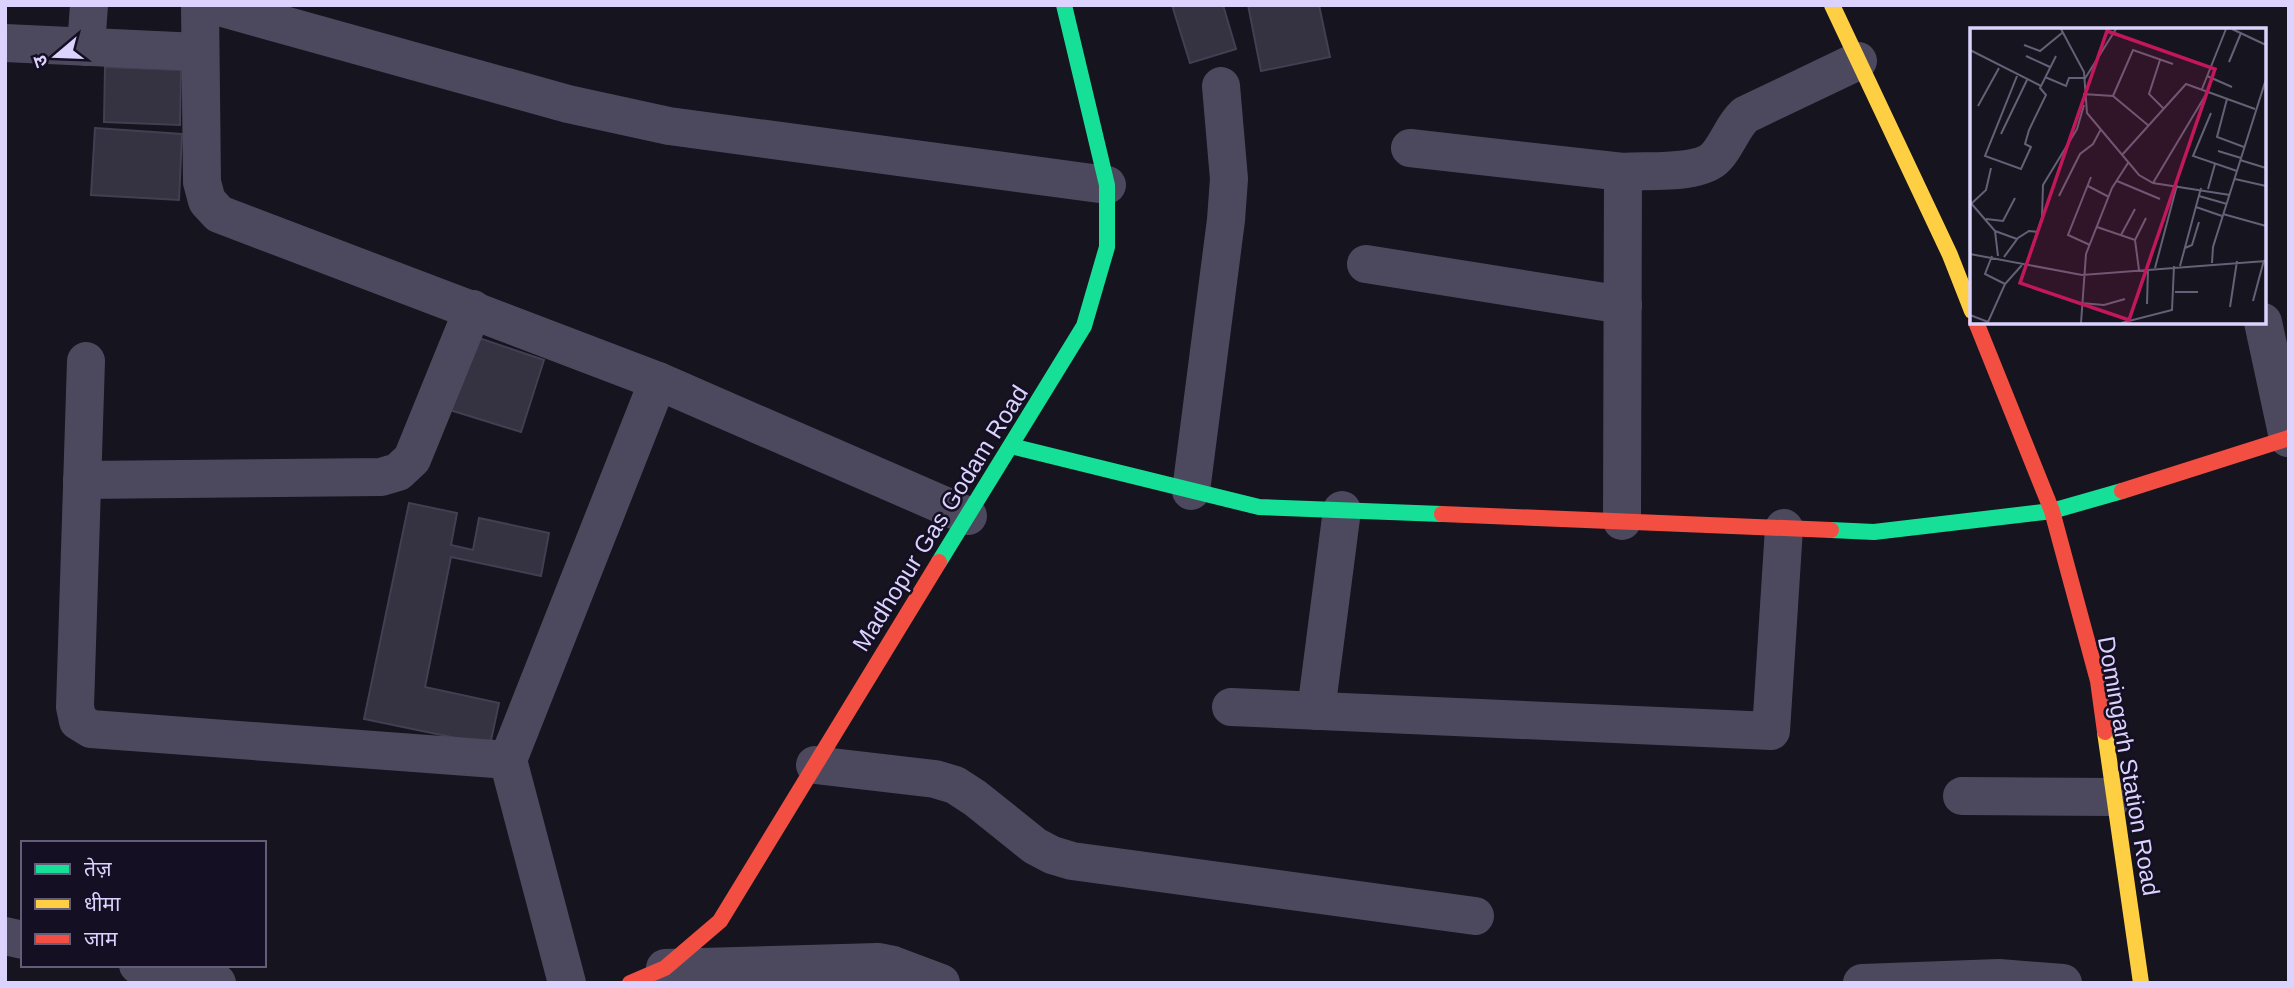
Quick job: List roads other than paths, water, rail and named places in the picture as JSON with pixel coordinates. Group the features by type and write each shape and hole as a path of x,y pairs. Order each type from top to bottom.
{"street":[{"path":"86,47 89,5"},
{"path":"200,5 202,183 207,201 219,214 658,381 968,516"},
{"path":"212,5 568,104 669,126 1107,185"},
{"name":"Madhopur Gas Godam Road","path":"630,983 665,968 720,921 1084,326 1107,247 1107,185 1064,5"},
{"path":"1832,5 1950,255 1970,306"},
{"path":"5,43 199,52"},
{"path":"1410,148 1623,172 1700,168 1717,156 1737,122 1745,116 1858,61"},
{"path":"1191,491 1226,220 1229,179 1221,86"},
{"path":"1622,521 1623,172"},
{"path":"1366,264 1623,305"},
{"path":"82,480 381,477 398,472 412,459 473,309"},
{"name":"Domingarh Station Road","path":"1977,324 2052,511 2098,681 2141,983"},
{"path":"1011,446 1259,507 1874,532 2052,511 2288,438 2263,324"},
{"path":"86,361 75,707 78,721 92,729 508,760"},
{"path":"567,983 508,760 658,381"},
{"path":"1316,711 1342,510"},
{"path":"1231,707 1771,731 1784,528"},
{"path":"815,765 935,779 955,785 1035,846 1052,856 1072,861 1475,916"},
{"path":"1962,796 2114,797"},
{"path":"665,968 878,962 894,965 941,983"},
{"path":"147,967 217,983"},
{"path":"1862,983 1999,978 2063,983"}]}
